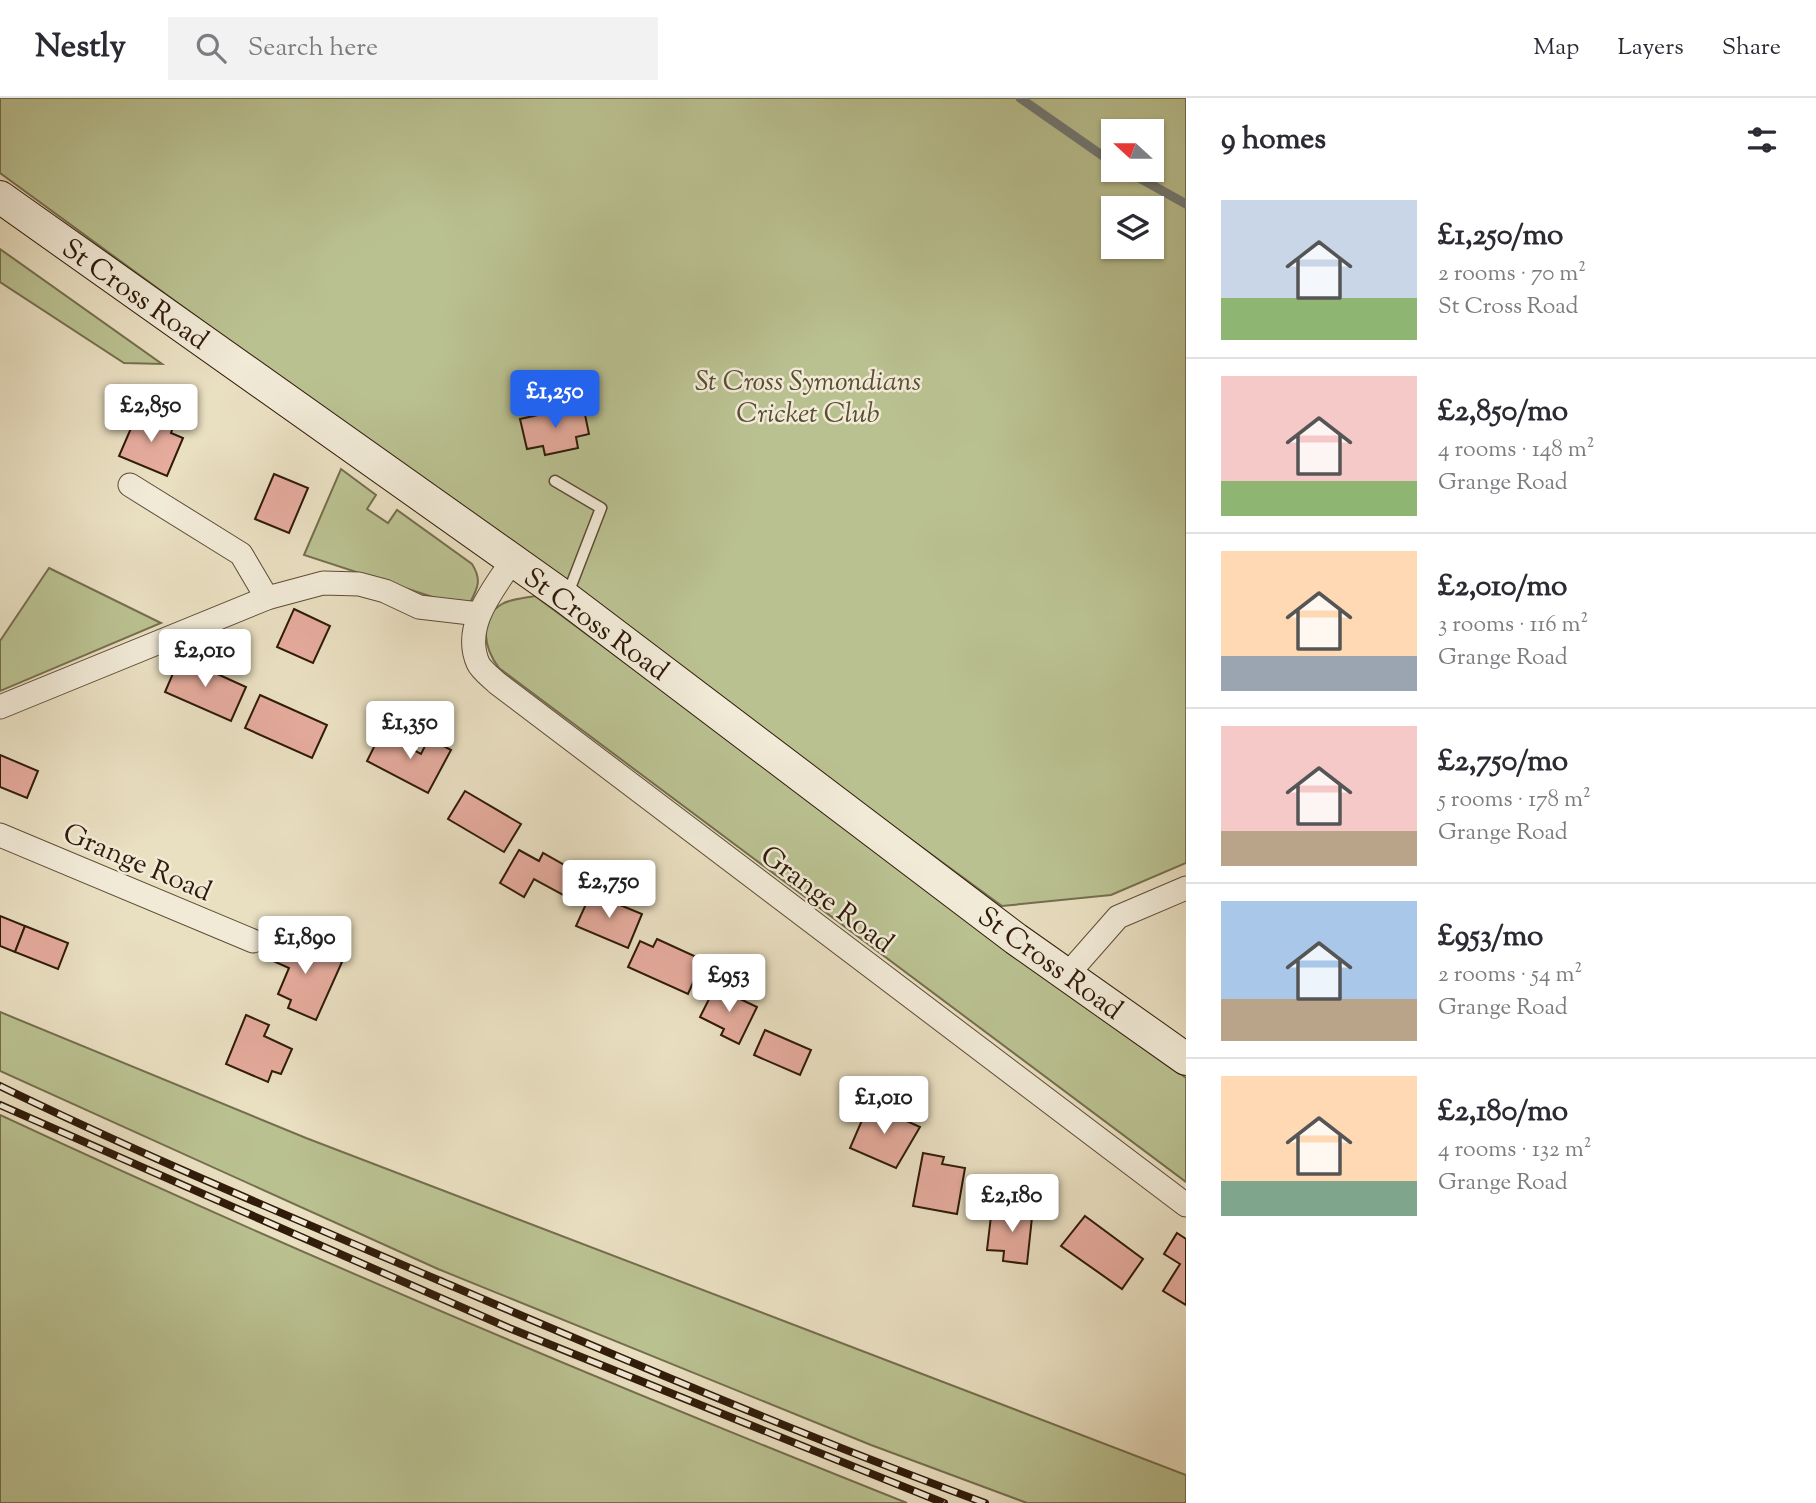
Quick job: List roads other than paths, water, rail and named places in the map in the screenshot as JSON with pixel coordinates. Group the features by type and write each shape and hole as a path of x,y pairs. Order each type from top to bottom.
{"main road":[{"name":"St Cross Road","path":"0,197 566,598 1067,975 1186,1059"}],"street":[{"path":"130,485 241,554 267,598"},
{"name":"Grange Road","path":"512,561 479,614 474,635 478,664 497,683 1186,1205"},
{"path":"0,707 267,598 323,583 359,584 385,591 419,607 479,614"},
{"name":"Grange Road","path":"0,835 253,941"},
{"path":"1067,975 1118,917 1186,888"}],"lane":[{"path":"555,481 601,508 566,598"}],"waterway":[{"path":"1020,98 1101,155"},
{"path":"1147,182 1186,204"}],"railway":[{"path":"0,1086 218,1186 574,1338 778,1423 985,1503"},
{"path":"0,1105 509,1328 944,1503"}],"park label":[{"name":"St Cross Symondians Cricket Club","path":"808,396"}]}
